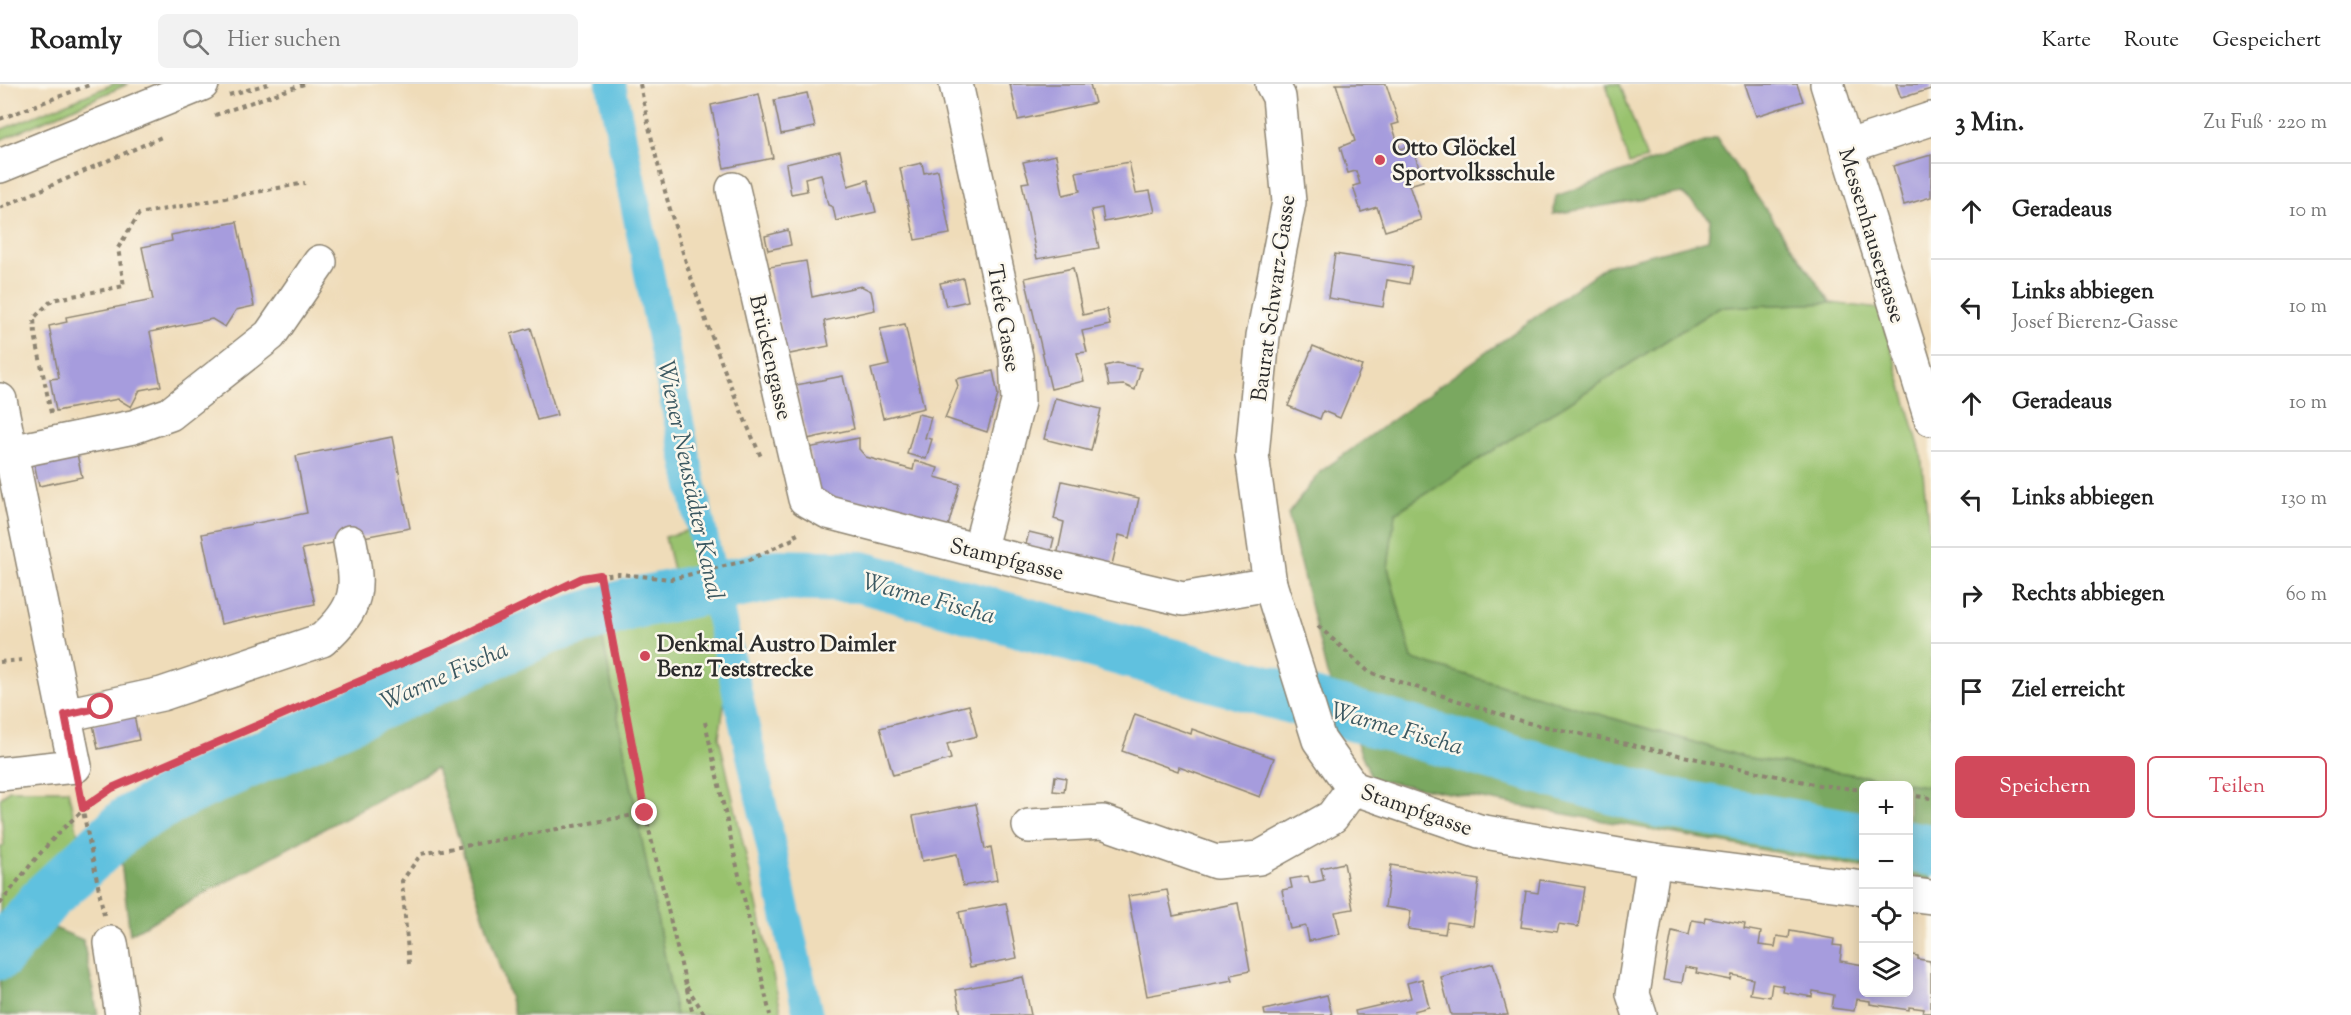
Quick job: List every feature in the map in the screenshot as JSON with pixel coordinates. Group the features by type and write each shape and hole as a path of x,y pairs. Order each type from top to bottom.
{"street":[{"path":"0,166 202,84"},
{"name":"Tiefe Gasse","path":"956,84 1016,357 1017,402 979,551"},
{"name":"Baurat Schwarz-Gasse","path":"1270,584 1252,455 1263,336 1289,202 1279,97 1272,84"},
{"name":"Messenhausergasse","path":"1827,84 1930,420"},
{"path":"1846,147 1931,119"},
{"name":"Brückengasse","path":"733,189 805,499 828,512"},
{"path":"11,452 133,428 170,414 270,335 320,262"},
{"path":"0,400 75,766 0,774"},
{"name":"Stampfgasse","path":"828,512 979,551 1183,599 1270,584 1286,642 1319,740 1353,788 1479,831 1654,861 1859,887"},
{"path":"65,715 162,694 322,640 343,622 353,600 357,578 350,542"},
{"path":"1029,826 1103,822 1216,862 1259,858 1332,817 1353,788"},
{"path":"1640,1015 1633,994 1654,861"},
{"path":"1913,895 1931,897"},
{"path":"111,943 122,1015"}],"path":[{"path":"0,119 92,84"},
{"path":"212,116 304,84"},
{"path":"640,84 650,135 677,235 734,397 763,462"},
{"path":"0,208 171,133"},
{"path":"57,442 35,334 34,318 52,300 124,286 118,248 140,214 305,183"},
{"path":"0,904 46,843 83,808 112,788 430,651 582,578 619,574 671,579 749,560 797,537 792,527"},
{"path":"600,575 645,813 693,1015"},
{"path":"1311,621 1369,672 1524,722 1819,785 1859,790"},
{"path":"705,722 770,1015"},
{"path":"75,766 96,881"},
{"path":"1913,796 1931,798"},
{"path":"409,964 402,881 421,854 645,813"},
{"path":"686,984 705,1015"}],"green space":[{"path":"114,84 128,84 0,140 0,130"},
{"path":"1606,84 1620,84 1647,159 1629,164"},
{"path":"1716,138 1831,303 1719,307 1395,513 1388,568 1412,659 1744,757 1894,781 1859,781 1859,867 1372,779 1327,674 1288,514 1320,472 1606,266 1708,240 1710,219 1682,193 1553,214 1556,196"},
{"path":"1831,303 1880,309 1921,453 1931,553 1931,787 1913,784 1913,781 1894,781 1744,757 1412,659 1388,567 1395,513 1719,307"},
{"path":"693,529 726,693 719,737 782,1015 676,1015 599,620 683,610 665,537"},
{"path":"599,620 676,1015 515,1015 436,768 130,934 119,846"},
{"path":"1913,784 1931,787 1931,880 1913,877"},
{"path":"9,790 68,790 82,852 57,874 0,945 0,847 4,846 0,799"},
{"path":"40,922 83,940 98,1015 0,1015 0,974"}],"building":[{"path":"1010,84 1090,84 1095,103 1018,120"},
{"name":"Otto Glöckel Sportvolksschule","path":"1336,84 1386,84 1399,123 1392,125 1400,149 1412,145 1423,181 1409,185 1421,220 1385,231 1377,207 1361,212 1353,186 1360,184 1356,171 1348,173 1340,147 1355,141"},
{"path":"1745,84 1797,84 1803,101 1756,116"},
{"path":"1896,84 1931,84 1931,89 1901,98"},
{"path":"807,93 815,127 781,134 774,100"},
{"path":"759,94 773,158 724,168 711,105"},
{"path":"840,151 848,186 868,180 876,212 836,221 833,207 828,205 821,174 805,178 807,191 791,194 786,164"},
{"path":"1056,155 1063,195 1080,191 1076,172 1129,162 1136,193 1150,191 1155,212 1104,222 1102,208 1091,210 1099,248 1037,259 1022,183 1029,182 1023,162"},
{"path":"1931,155 1931,197 1904,205 1893,166"},
{"path":"922,163 924,173 938,170 950,234 915,240 900,168"},
{"path":"237,222 254,306 236,310 225,327 212,319 150,332 161,386 140,390 131,407 118,399 56,411 50,379 59,378 49,326 67,322 66,317 153,300 142,247 172,241 171,235"},
{"path":"788,230 791,245 768,250 765,236"},
{"path":"1335,254 1412,266 1409,284 1387,280 1383,307 1328,298"},
{"path":"806,261 812,297 861,286 871,291 875,310 824,321 829,346 785,355 769,267"},
{"path":"1073,268 1083,315 1107,309 1110,325 1082,331 1087,352 1077,353 1084,381 1051,389 1025,278"},
{"path":"963,278 968,301 946,306 940,283"},
{"path":"905,324 924,408 883,418 871,369 889,365 880,329"},
{"path":"531,328 557,415 537,420 511,334"},
{"path":"1313,346 1362,366 1340,418 1323,411 1320,419 1288,406"},
{"path":"1117,363 1141,368 1135,390 1124,385 1109,386 1105,366"},
{"path":"993,371 998,395 987,432 945,418 958,386 956,379"},
{"path":"843,376 854,429 807,439 796,385"},
{"path":"1055,398 1101,409 1091,451 1044,439"},
{"path":"918,414 931,417 925,438 932,439 926,459 907,454"},
{"path":"392,437 410,528 302,549 315,604 221,624 202,534 307,513 296,456"},
{"path":"859,438 859,449 866,457 913,470 915,461 938,468 935,477 960,484 947,530 819,494 808,448"},
{"path":"77,454 82,477 39,486 34,463"},
{"path":"1062,481 1139,498 1130,538 1119,535 1110,573 1056,561 1064,522 1054,519"},
{"path":"1029,532 1054,538 1049,559 1024,552"},
{"path":"969,705 977,736 947,744 951,759 893,775 880,728"},
{"path":"1135,714 1191,734 1192,729 1274,758 1260,797 1179,767 1178,771 1122,751"},
{"path":"134,715 139,740 98,749 93,724"},
{"path":"1055,776 1066,778 1064,792 1053,791"},
{"path":"976,804 985,849 991,847 997,880 963,886 957,854 922,861 913,816"},
{"path":"1344,863 1353,909 1335,912 1340,934 1309,941 1306,926 1290,929 1282,890 1292,888 1290,879 1308,876 1310,883 1324,880 1321,868"},
{"path":"1391,865 1479,880 1473,926 1447,922 1445,934 1408,929 1411,911 1385,907"},
{"path":"1540,880 1584,887 1578,927 1559,924 1557,932 1521,927 1526,891 1538,893"},
{"path":"1167,890 1173,916 1238,903 1250,971 1231,975 1233,980 1147,996 1128,896"},
{"path":"1006,903 1017,958 970,967 959,912"},
{"path":"1705,917 1745,924 1744,929 1761,932 1759,945 1775,947 1777,936 1789,938 1790,931 1834,939 1833,945 1842,946 1840,961 1859,964 1859,997 1913,997 1913,955 1918,956 1918,959 1930,961 1931,1013 1923,1013 1924,1009 1909,1007 1909,1010 1870,1004 1870,1001 1856,999 1854,1011 1832,1008 1834,995 1813,991 1812,997 1783,992 1784,986 1772,984 1770,997 1750,994 1753,979 1732,975 1731,980 1696,973 1697,969 1685,967 1682,983 1663,980 1672,931 1689,935 1692,920 1704,922"},
{"path":"1493,963 1508,1015 1451,1015 1441,977"},
{"path":"1023,977 1031,1015 961,1015 956,990"},
{"path":"1422,979 1429,1007 1414,1011 1415,1015 1356,1015 1355,1011 1411,998 1407,983"},
{"path":"1327,995 1332,1015 1265,1015 1264,1010"}],"waterway":[{"name":"Wiener Neustädter Kanal","path":"611,84 690,477 808,1015"},
{"name":"Warme Fischa","path":"0,954 46,898 129,821 184,791 549,628 630,604 776,575 861,577 1661,802 1859,837"},
{"name":"Warme Fischa","path":"1913,847 1931,850"}],"place":[{"name":"Otto Glöckel Sportvolksschule","path":"1380,160"},
{"name":"Denkmal Austro Daimler Benz Teststrecke","path":"645,656"}],"route":[{"path":"101,707 65,715 83,808 112,788 430,651 582,578 600,575 645,813"}]}
